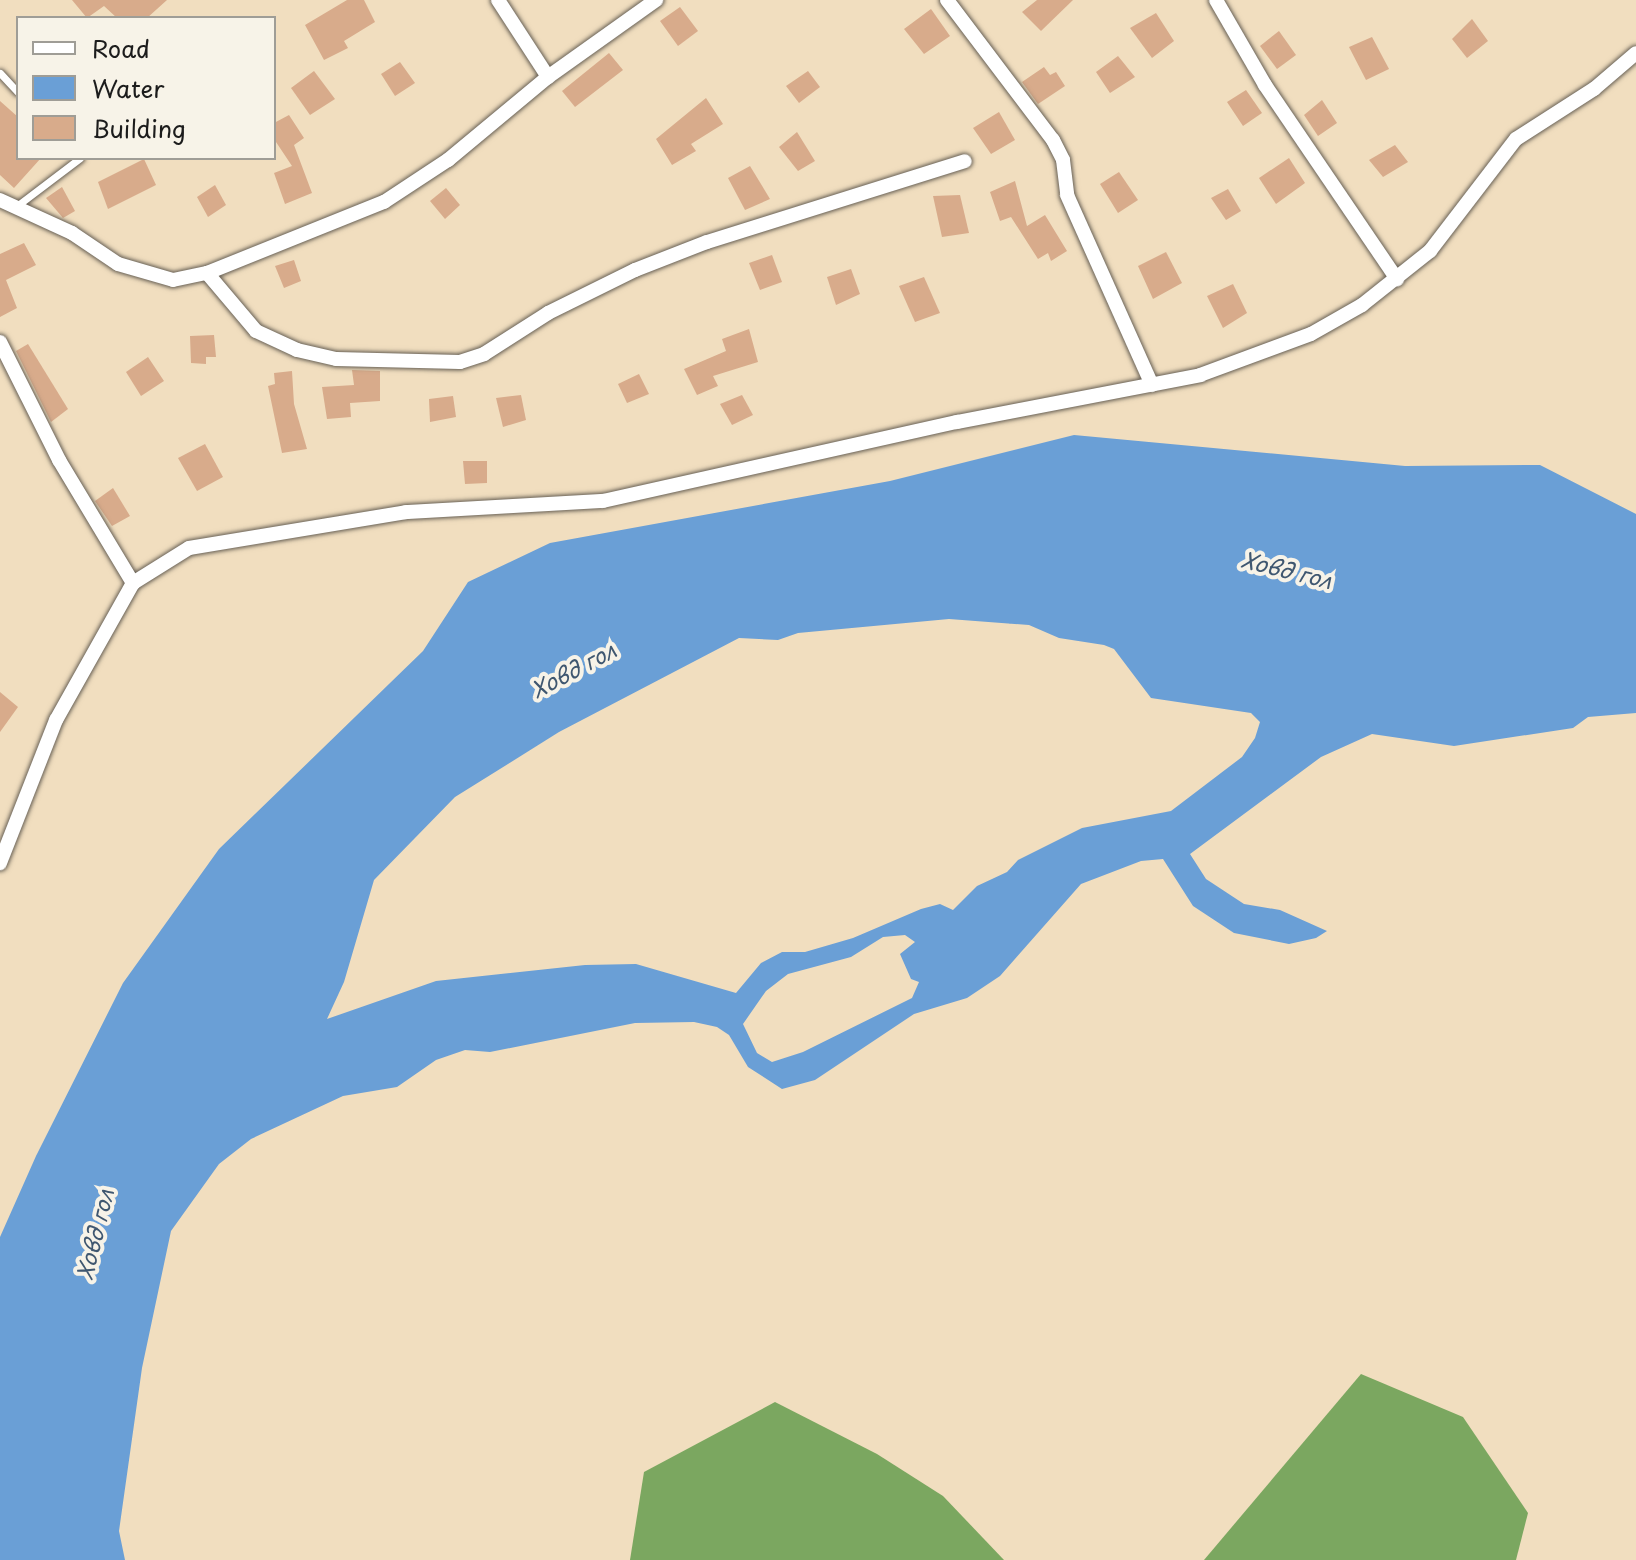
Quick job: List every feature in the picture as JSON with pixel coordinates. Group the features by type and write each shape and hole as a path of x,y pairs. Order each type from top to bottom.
{"street":[{"path":"498,0 548,77"},
{"path":"0,200 18,205 118,264 173,280 207,273 384,202 448,160 548,77 656,0"},
{"path":"947,0 1053,140 1063,160 1067,195 1152,385"},
{"path":"1216,0 1265,85 1397,279"},
{"path":"0,863 56,720 133,583 189,548 406,512 603,501 1200,375 1311,334 1397,279 1430,251 1516,139 1594,89 1636,53"},
{"path":"207,273 256,331 297,350 336,359 460,362 484,354 548,313 635,270 735,232 965,161"},
{"path":"0,342 59,460 133,583"}],"lane":[{"path":"0,73 16,90"},
{"path":"60,160 62,167"},
{"path":"18,205 62,167 76,160"}],"green space":[{"path":"1361,1374 1463,1417 1528,1513 1516,1560 1204,1560"},
{"path":"775,1402 877,1454 943,1496 1004,1560 630,1560 644,1472"}],"water":[{"name":"Ховд гол","path":"1074,435 1405,466 1540,465 1636,514 1636,713 1588,717 1573,728 1454,746 1372,734 1321,757 1190,854 1206,879 1244,904 1280,910 1327,931 1316,938 1289,944 1234,933 1193,906 1163,859 1141,861 1081,884 1000,976 967,998 914,1014 815,1080 782,1089 748,1067 729,1035 717,1027 694,1022 635,1023 490,1052 465,1050 436,1060 397,1087 343,1096 251,1139 219,1164 171,1231 142,1368 119,1531 125,1560 0,1560 0,1237 36,1156 123,983 219,849 423,651 468,582 550,543 890,481","holes":["949,619 1029,625 1059,638 1104,645 1114,649 1151,698 1251,713 1260,722 1255,738 1242,757 1171,811 1082,828 1018,860 1007,872 977,886 953,910 940,904 853,938 805,952 782,952 761,963 736,993 636,964 585,965 436,981 327,1019 344,982 374,880 455,797 559,732 739,638 778,640 798,633","905,935 915,942 900,954 911,979 919,982 912,998 803,1052 772,1062 757,1053 743,1024 766,991 788,974 851,957 883,937"]}],"building":[{"path":"72,0 167,0 149,16 115,16 104,6 85,16"},
{"path":"347,0 364,0 375,22 344,41 348,48 324,60 305,25"},
{"path":"1037,0 1073,0 1041,31 1022,12"},
{"path":"680,7 698,31 678,46 660,21"},
{"path":"931,9 950,36 924,54 904,29"},
{"path":"1156,13 1174,41 1152,58 1130,28"},
{"path":"1472,19 1488,41 1467,58 1452,39"},
{"path":"1279,31 1296,55 1277,69 1260,46"},
{"path":"1372,37 1389,69 1366,80 1349,47"},
{"path":"609,53 623,70 575,107 562,91"},
{"path":"1118,56 1135,77 1110,93 1096,72"},
{"path":"400,62 415,83 395,96 381,74"},
{"path":"1044,67 1050,75 1056,72 1065,86 1038,104 1022,82"},
{"path":"314,71 335,99 310,115 291,88"},
{"path":"808,71 820,87 799,103 786,86"},
{"path":"1246,90 1262,113 1243,126 1227,102"},
{"path":"706,98 723,124 691,144 696,151 672,165 656,139"},
{"path":"1322,100 1337,123 1318,136 1304,115"},
{"path":"0,101 16,115 16,160 39,160 14,188 0,175"},
{"path":"999,112 1015,140 991,154 973,128"},
{"path":"289,115 304,138 294,145 312,193 285,204 274,173 292,166 276,142 276,122"},
{"path":"797,132 815,161 798,171 779,147"},
{"path":"1395,145 1408,162 1383,177 1369,160"},
{"path":"1289,158 1305,183 1276,204 1259,178"},
{"path":"144,160 156,185 108,209 98,182"},
{"path":"750,166 770,199 745,210 728,178"},
{"path":"1119,172 1138,200 1118,213 1100,184"},
{"path":"1015,181 1027,226 1045,215 1067,251 1051,261 1048,253 1038,259 1011,217 1000,221 990,192"},
{"path":"215,185 226,205 208,217 197,197"},
{"path":"62,187 75,211 63,218 46,198"},
{"path":"446,188 460,205 445,219 430,201"},
{"path":"1228,189 1241,211 1226,220 1211,198"},
{"path":"960,195 969,233 942,237 933,196"},
{"path":"24,243 36,265 6,280 17,308 0,317 0,254"},
{"path":"1166,252 1182,283 1153,299 1138,266"},
{"path":"772,255 782,282 760,290 749,263"},
{"path":"294,260 301,281 284,288 275,266"},
{"path":"851,269 860,294 836,305 827,277"},
{"path":"924,277 940,313 915,322 899,286"},
{"path":"1233,284 1247,313 1223,328 1207,296"},
{"path":"749,329 758,362 713,376 718,386 697,395 684,369 726,351 722,339"},
{"path":"214,335 216,357 206,357 206,364 191,363 190,336"},
{"path":"28,344 68,409 51,422 16,351"},
{"path":"148,357 164,381 141,396 126,372"},
{"path":"352,370 380,371 380,401 350,403 351,417 327,419 322,387 354,385"},
{"path":"292,371 294,404 307,449 282,453 268,386 275,384 274,373"},
{"path":"639,374 649,394 627,403 618,384"},
{"path":"521,395 526,420 503,427 496,398"},
{"path":"742,395 753,415 732,425 720,404"},
{"path":"453,396 456,417 430,422 429,399"},
{"path":"205,444 223,477 197,491 178,458"},
{"path":"463,461 487,461 487,483 465,484"},
{"path":"113,488 130,516 112,526 95,501"},
{"path":"0,692 18,707 0,732"}]}
